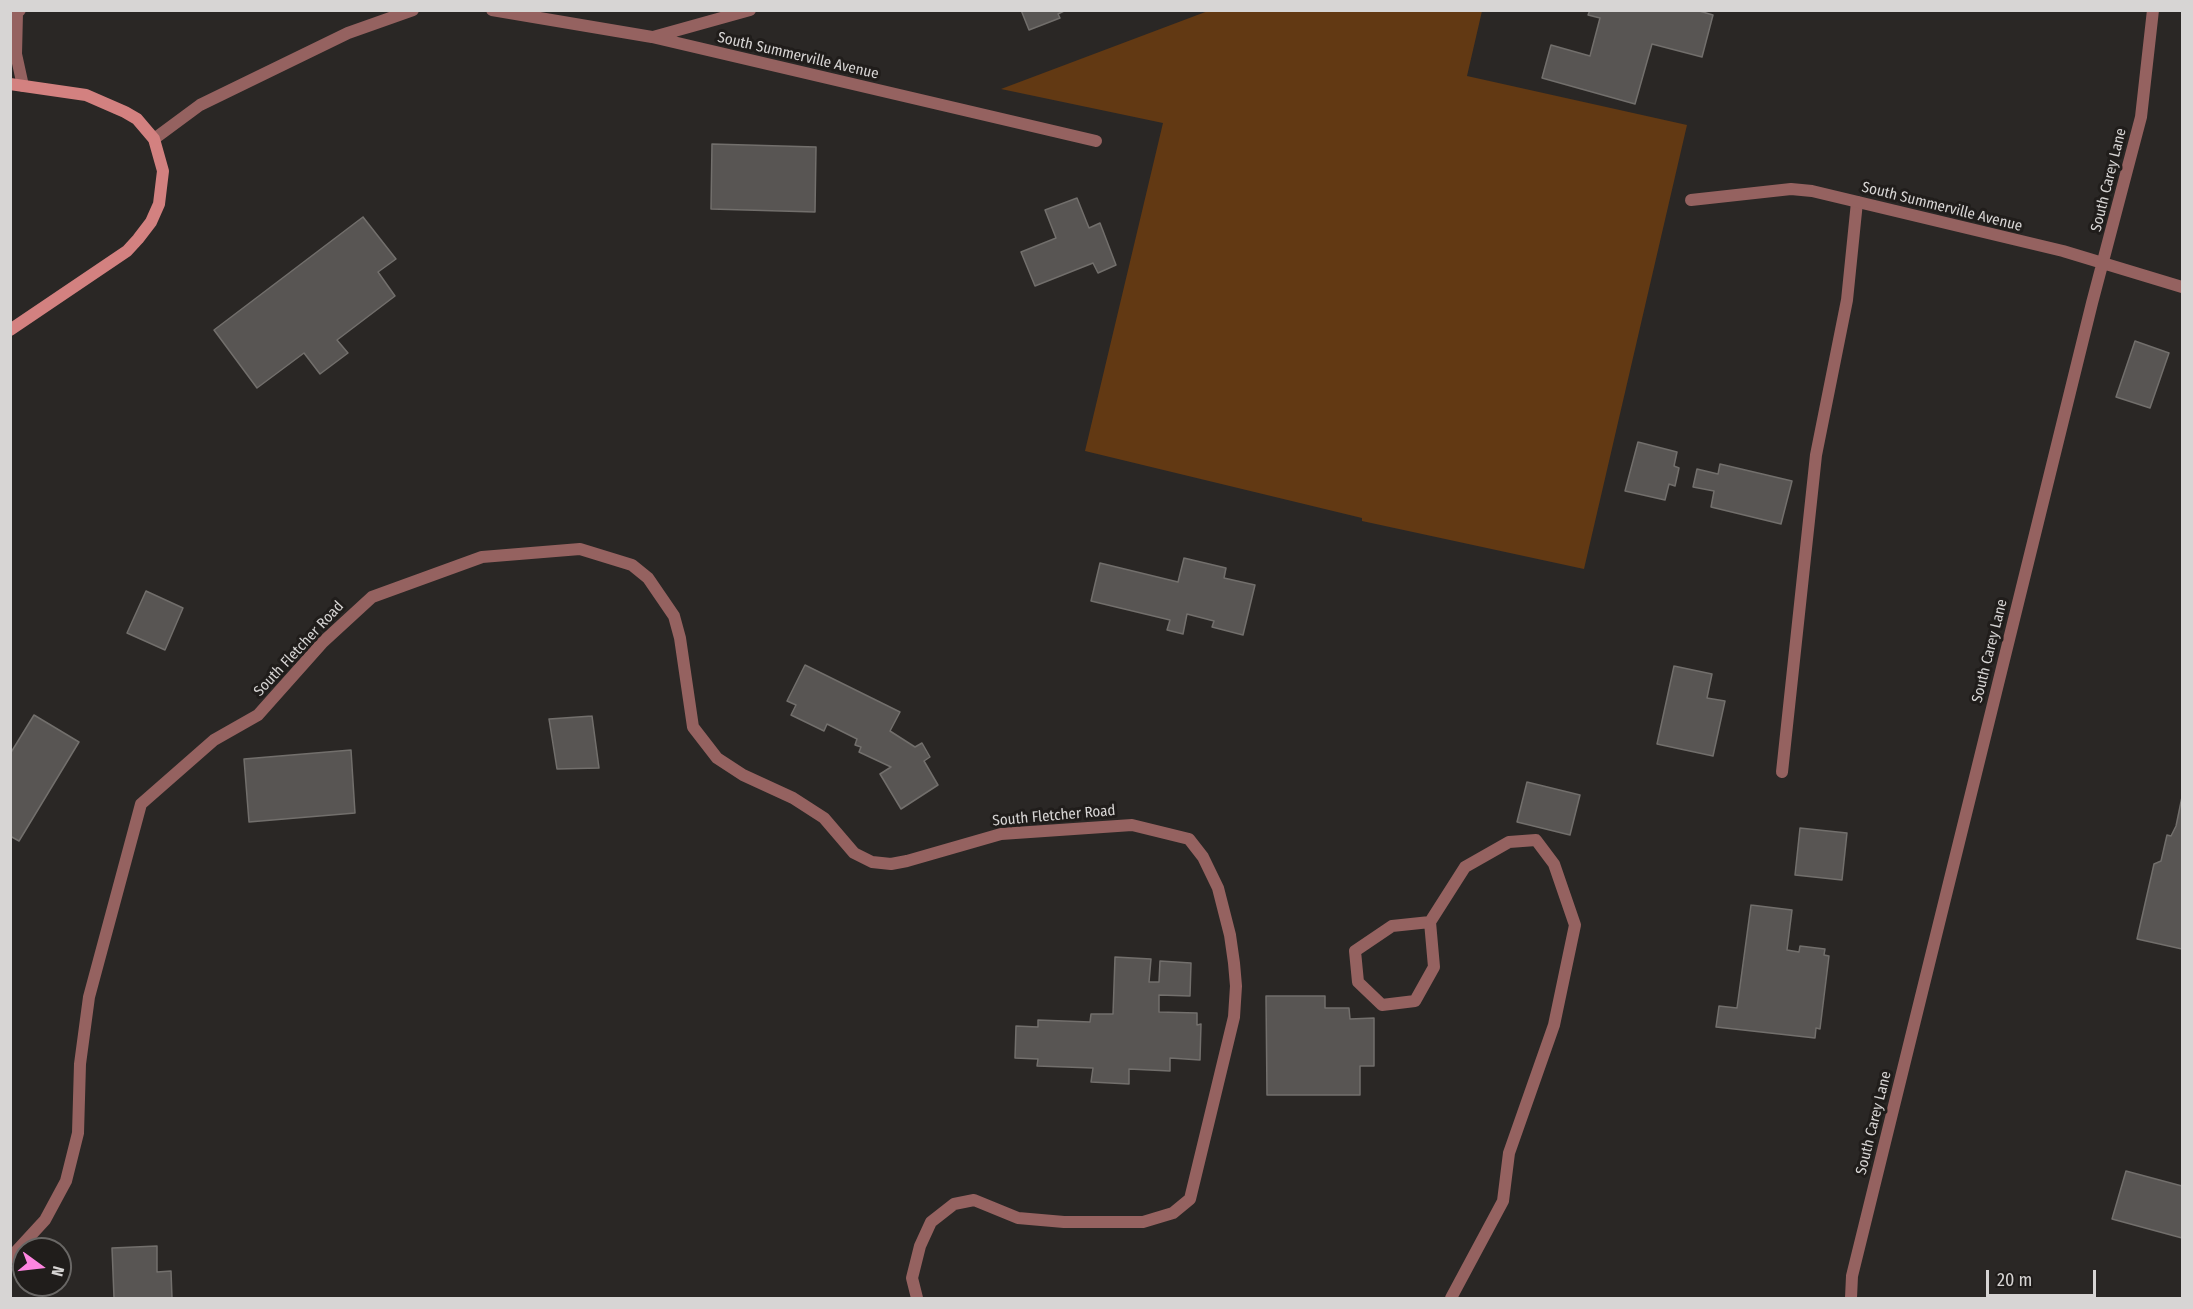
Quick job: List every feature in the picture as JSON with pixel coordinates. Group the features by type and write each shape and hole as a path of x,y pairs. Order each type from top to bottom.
{"street":[{"path":"10,330 127,250 151,222 159,204 163,171 154,139 137,119 102,100 17,85 17,13 20,10"},
{"path":"154,139 200,105 348,33 413,10"},
{"name":"South Summerville Avenue","path":"492,10 652,37 1096,141"},
{"path":"652,37 750,10"},
{"name":"South Carey Lane","path":"1851,1299 1852,1276 2141,117 2153,10"},
{"name":"South Summerville Avenue","path":"1690,200 1791,189 1857,202 2063,251 2182,287"},
{"path":"1782,771 1816,455 1847,300 1857,202"},
{"name":"South Fletcher Road","path":"10,1258 45,1220 66,1181 78,1133 80,1064 89,997 141,804 214,740 258,715 323,642 372,597 482,557 580,549 632,565 648,578 674,616 680,638 693,727 717,758 743,775 793,798 824,818 854,852 872,862 891,864 907,861 1001,834 1132,825 1189,839 1203,857 1218,888 1230,935 1234,963 1236,986 1234,1017 1190,1199 1173,1213 1143,1222 1018,1218 974,1200 954,1204 931,1222 920,1246 912,1278 917,1299"},
{"path":"1430,922 1392,926 1355,951 1358,982 1383,1005 1415,1001 1434,967 1430,922 1466,867 1509,843 1536,840 1554,864 1575,925 1554,1025 1509,1153 1503,1201 1451,1299"}],"shaded area":[{"path":"1208,11 1482,11 1467,76 1687,125 1584,569 1362,521 1362,518 1085,451 1163,123 1001,89"}],"building":[{"path":"1021,10 1066,10 1058,14 1060,18 1029,30"},
{"path":"1590,10 1696,10 1713,15 1702,57 1652,44 1635,104 1542,78 1551,45 1590,56 1600,18 1588,15"},
{"path":"712,144 816,147 815,212 711,209"},
{"path":"1077,198 1089,228 1100,223 1116,265 1098,273 1093,263 1035,286 1021,252 1056,238 1045,210"},
{"path":"363,217 396,259 378,272 395,296 337,340 348,353 320,374 304,353 257,388 214,330"},
{"path":"2135,341 2169,353 2150,408 2116,397"},
{"path":"1638,442 1677,452 1674,466 1679,468 1675,486 1669,484 1665,500 1625,491"},
{"path":"1720,464 1792,481 1781,524 1711,507 1714,491 1693,487 1697,469 1718,474"},
{"path":"1184,558 1226,568 1224,578 1255,585 1243,635 1212,627 1214,621 1187,614 1183,634 1167,630 1170,620 1091,601 1100,563 1178,582"},
{"path":"146,591 183,608 165,650 127,633"},
{"path":"805,665 900,712 890,731 915,747 922,743 930,757 924,761 938,785 901,809 880,774 891,767 859,752 861,747 855,745 857,739 827,724 824,731 791,715 796,705 787,701"},
{"path":"1674,666 1712,674 1707,698 1725,701 1713,756 1657,744"},
{"path":"34,715 79,742 19,841 10,836 10,754"},
{"path":"592,716 599,768 557,769 549,719"},
{"path":"351,750 355,813 249,822 244,759"},
{"path":"1527,782 1580,795 1570,835 1517,822"},
{"path":"2182,797 2182,949 2137,939 2154,864 2161,861 2167,835 2171,836 2176,826"},
{"path":"1800,828 1847,833 1842,880 1795,875"},
{"path":"1751,905 1792,910 1787,950 1799,952 1800,946 1825,949 1824,955 1829,956 1820,1029 1816,1028 1815,1038 1716,1027 1719,1006 1737,1008"},
{"path":"1115,957 1151,959 1149,982 1159,982 1160,961 1191,963 1190,996 1159,995 1159,1012 1197,1013 1197,1025 1201,1024 1200,1060 1170,1058 1170,1071 1129,1069 1129,1084 1091,1082 1093,1068 1037,1066 1038,1059 1015,1058 1016,1026 1038,1027 1038,1020 1090,1022 1091,1014 1113,1014"},
{"path":"1266,996 1325,996 1325,1008 1349,1008 1350,1019 1374,1018 1374,1066 1360,1066 1360,1095 1267,1095"},
{"path":"2126,1171 2182,1186 2182,1238 2112,1219"},
{"path":"157,1246 157,1272 171,1271 172,1298 114,1298 112,1248"}]}
